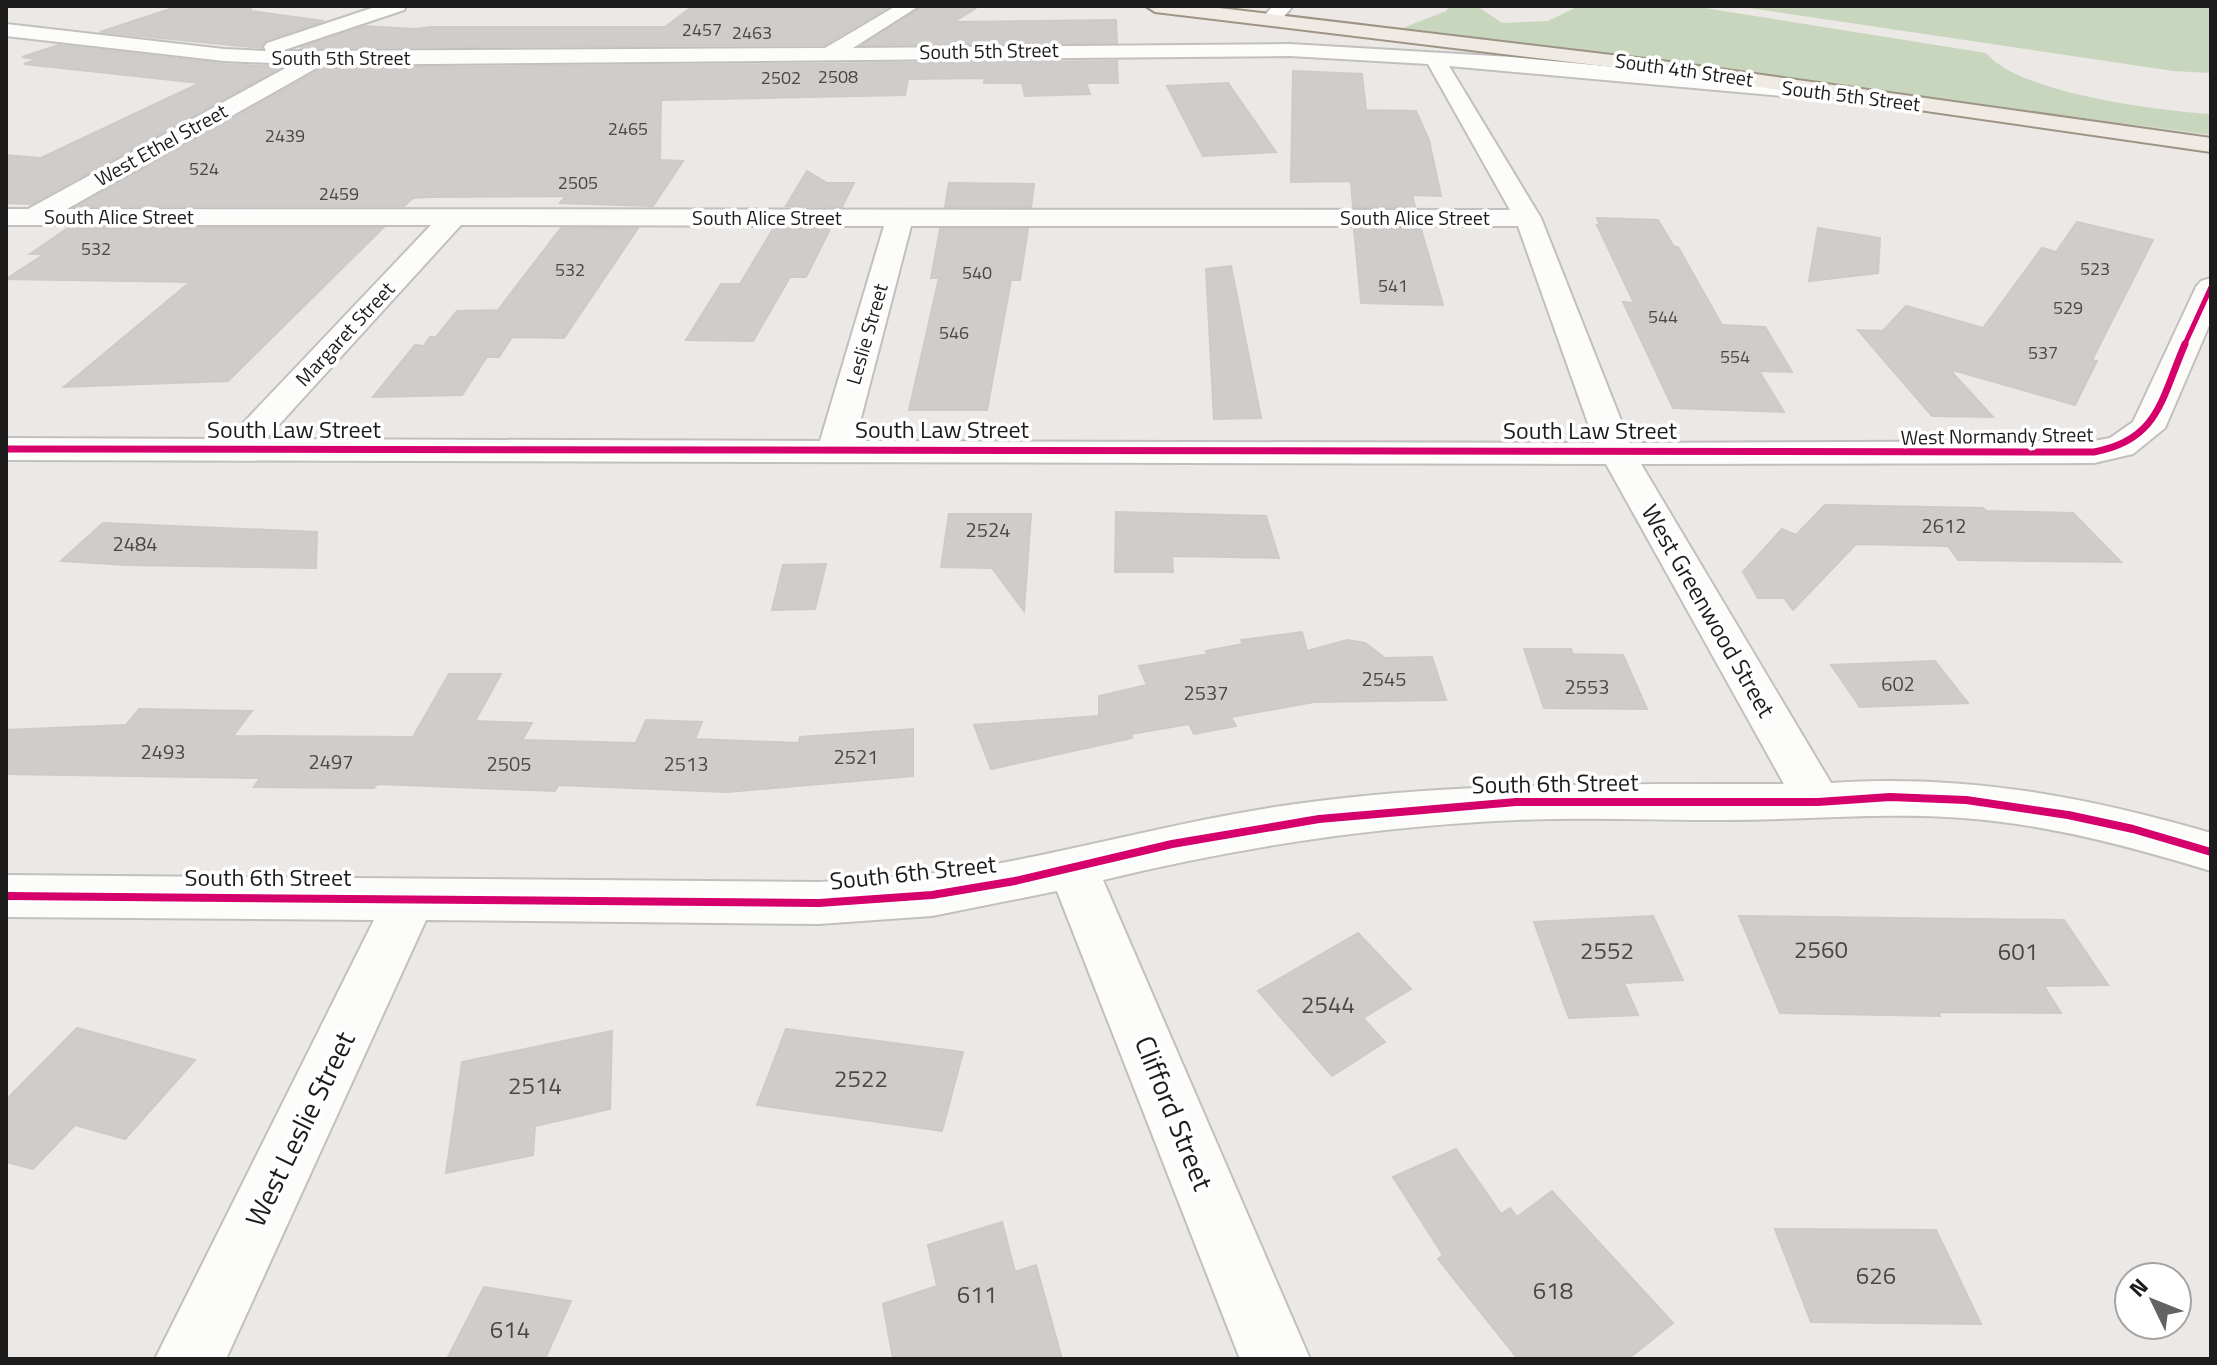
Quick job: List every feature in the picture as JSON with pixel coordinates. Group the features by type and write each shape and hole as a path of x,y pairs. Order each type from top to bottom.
{"main road":[{"name":"South 4th Street","path":"1155,6 1278,12 2211,145"}],"street":[{"path":"244,57 397,6"},
{"path":"830,53 910,6"},
{"name":"South 5th Street","path":"6,30 244,57 318,59 1243,49 1434,57 1669,76 1970,110"},
{"name":"West Greenwood Street","path":"1434,57 1528,218 1616,451 1818,802"},
{"name":"West Ethel Street","path":"6,234 19,217 318,59"},
{"name":"South Alice Street","path":"19,217 1528,218"},
{"name":"Margaret Street","path":"237,450 454,217"},
{"name":"Leslie Street","path":"835,449 900,218"},
{"name":"West Normandy Street","path":"1878,454 2094,452 2121,447 2148,428 2211,287"},
{"name":"South Law Street","path":"6,449 1878,454"},
{"path":"1818,802 1890,797 1966,800 2068,815 2133,829 2211,852"},
{"name":"South 6th Street","path":"6,896 819,903 932,895 1073,868 1172,844 1319,819 1466,804 1818,802"},
{"name":"Clifford Street","path":"1073,868 1275,1359"},
{"name":"West Leslie Street","path":"190,1359 410,899"}],"green space":[{"path":"1450,6 1477,6 1502,23 1548,21 1579,6 1692,6 1986,53 2003,67 2027,79 2058,89 2125,104 2211,114 2211,135 1403,28 1446,11"},
{"path":"1736,6 2211,6 2211,73 2173,71"}],"building":[{"path":"179,6 251,6 251,11 324,21 266,40 261,48 100,32"},
{"path":"693,6 890,6 824,45 300,48 364,26 415,29 665,27"},
{"path":"922,6 979,6 954,22 1116,20 1117,43 863,45"},
{"path":"59,45 224,64 282,67 31,204 6,203 6,155 41,158 200,83 24,64 37,59 22,57"},
{"path":"1117,61 1118,83 1086,83 1090,94 1025,96 1022,83 984,83 985,78 908,79 905,95 661,100 660,160 683,161 653,206 560,203 566,196 413,198 404,206 78,206 323,68"},
{"path":"1293,71 1362,74 1366,110 1416,111 1429,140 1441,196 1412,195 1415,207 1353,207 1351,181 1291,182"},
{"path":"1228,83 1276,152 1203,156 1167,86"},
{"path":"807,171 827,183 854,183 842,207 786,206"},
{"path":"949,183 1034,184 1031,207 945,207"},
{"path":"1597,218 1658,220 1674,247 1678,247 1722,325 1765,327 1792,372 1759,371 1784,412 1673,408 1623,302 1634,303 1597,225 1600,225"},
{"path":"2077,222 2153,240 2092,360 2097,361 2075,405 1949,369 1993,417 1932,416 1858,330 1883,331 1906,306 1983,328 2042,248 2056,252"},
{"path":"68,228 383,228 228,381 64,387 190,282 6,279 45,254 30,254"},
{"path":"561,228 638,228 564,338 512,337 499,357 487,357 462,395 373,397 415,345 424,346 430,337 436,337 457,311 498,310"},
{"path":"1818,228 1880,238 1878,273 1809,281"},
{"path":"773,229 830,229 806,277 790,277 753,341 686,340 721,284 740,284"},
{"path":"940,229 1028,229 1020,280 1011,280 987,410 909,410 939,278 931,278"},
{"path":"1354,229 1421,229 1443,305 1361,303"},
{"path":"1231,266 1261,418 1214,419 1206,269"},
{"path":"1825,505 2073,513 2121,562 1958,560 1948,546 1856,544 1793,610 1784,598 1758,598 1743,572 1782,529 1796,535"},
{"path":"1116,512 1266,516 1279,558 1172,556 1173,572 1115,572"},
{"path":"949,514 1031,514 1024,611 992,568 941,567"},
{"path":"103,523 317,532 316,568 61,561"},
{"path":"826,564 815,609 772,610 783,565"},
{"path":"1302,632 1307,651 1347,640 1365,643 1385,658 1432,657 1446,700 1314,702 1231,717 1236,726 1194,734 1189,724 1131,734 1132,738 991,769 974,725 1099,716 1099,696 1147,685 1139,666 1208,654 1206,651 1243,644 1241,640"},
{"path":"1524,649 1571,649 1573,654 1623,655 1647,709 1544,708"},
{"path":"1935,661 1968,703 1860,707 1831,665"},
{"path":"449,674 501,674 475,721 532,723 522,740 636,743 646,720 702,722 695,739 799,743 800,737 913,729 913,776 727,792 558,785 555,791 377,784 374,788 254,787 260,778 6,774 6,730 126,725 139,709 252,711 233,736 413,737"},
{"path":"1653,916 1683,980 1624,983 1638,1015 1569,1018 1534,922"},
{"path":"1739,916 2064,920 2108,985 2044,986 2061,1013 1938,1012 1940,1016 1780,1013"},
{"path":"1358,933 1411,989 1363,1018 1385,1042 1332,1076 1258,991"},
{"path":"77,1028 195,1060 125,1139 75,1125 33,1169 6,1162 6,1100"},
{"path":"786,1029 963,1052 942,1131 757,1105"},
{"path":"612,1031 610,1109 535,1126 533,1155 446,1173 462,1062"},
{"path":"1456,1149 1501,1214 1510,1208 1517,1217 1552,1191 1673,1323 1628,1359 1518,1359 1438,1259 1443,1255 1393,1177"},
{"path":"1002,1222 1015,1272 1036,1265 1062,1359 893,1359 883,1304 937,1286 928,1245"},
{"path":"1775,1229 1936,1230 1981,1324 1811,1322"},
{"path":"484,1287 571,1301 545,1359 447,1359"}],"cycle path":[{"path":"6,449 2094,452 2121,447 2148,428 2211,287"},
{"path":"6,896 819,903 932,895 1015,881 1172,844 1319,819 1516,802 1818,802 1890,797 1966,800 2068,815 2133,829 2211,852"}]}
